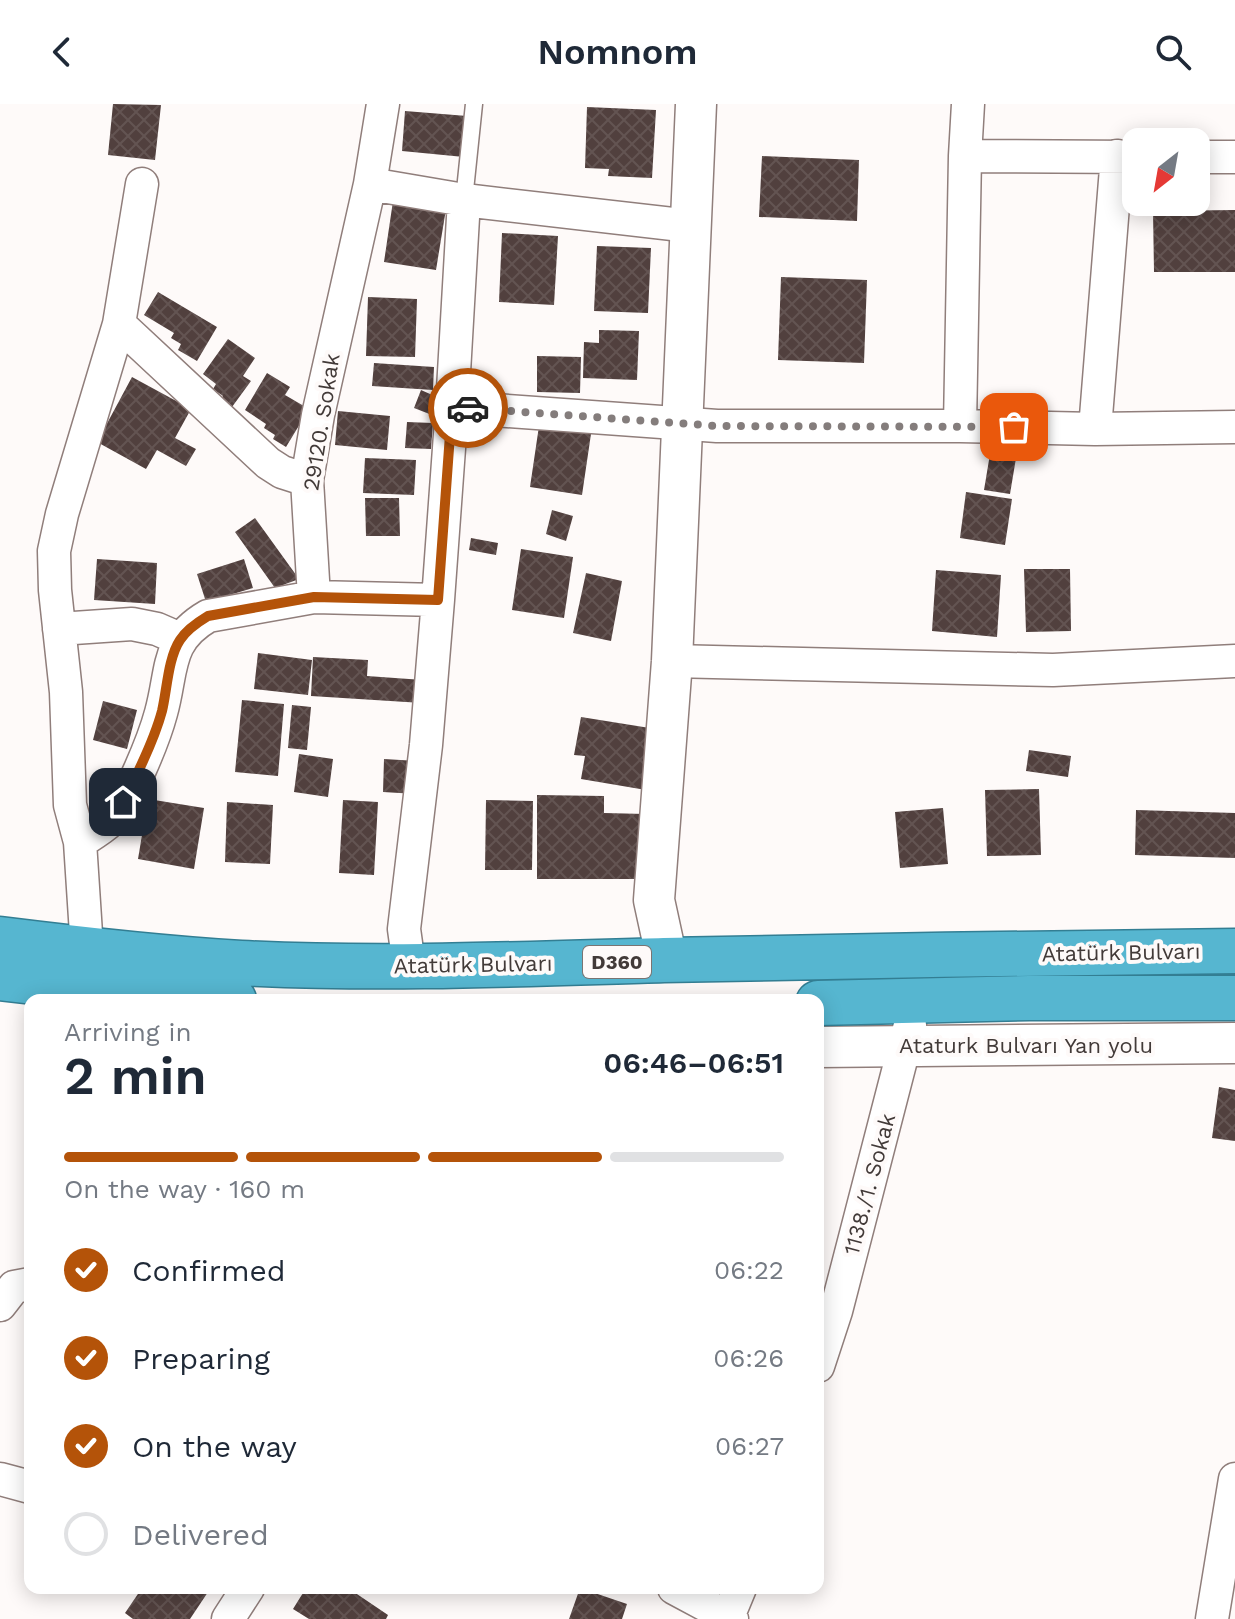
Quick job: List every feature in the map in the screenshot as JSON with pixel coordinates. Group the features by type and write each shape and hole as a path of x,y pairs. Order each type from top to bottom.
{"highway":[{"name":"Atatürk Bulvarı","path":"0,939 241,963 409,965 1235,951"},
{"path":"0,978 160,994"},
{"name":"Atatürk Bulvarı","path":"824,1003 1029,998 1235,998"}],"street":[{"name":"29120. Sokak","path":"314,597 307,480 318,415 370,184 383,104"},
{"path":"667,960 654,900 672,661 696,104"},
{"path":"960,426 968,104"},
{"path":"965,156 1122,156"},
{"path":"1210,157 1235,157"},
{"path":"87,949 80,842 70,805 66,692 54,551 62,514 119,324 142,184"},
{"path":"370,184 464,200 690,226"},
{"path":"1095,429 1122,191"},
{"path":"409,965 404,929 426,745 438,600 464,200"},
{"path":"119,324 268,463 282,472 307,480"},
{"path":"452,407 717,426 1235,427"},
{"path":"80,842 113,818 136,777 161,715 180,639 194,625 208,616 314,597 438,600"},
{"path":"59,629 132,624 157,629 180,639"},
{"path":"672,661 1053,670 1235,661"},
{"name":"1138./1. Sokak","path":"827,1311 916,1001"},
{"name":"Ataturk Bulvarı Yan yolu","path":"824,1047 1235,1043"},
{"path":"0,1305 14,1287 24,1285"},
{"path":"0,1479 24,1485"},
{"path":"1212,1619 1235,1479"},
{"path":"228,1619 244,1594"},
{"path":"692,1594 734,1608"}],"lane":[{"path":"464,200 474,104"}],"building":[{"path":"113,104 161,105 155,160 108,155"},
{"path":"587,107 656,110 652,178 608,176 609,169 585,168"},
{"path":"405,111 467,116 464,157 402,151"},
{"path":"762,156 859,160 857,221 759,217"},
{"path":"393,201 446,209 436,270 384,262"},
{"path":"1210,210 1235,210 1235,272 1154,272 1153,216 1210,216"},
{"path":"502,233 558,236 554,305 499,302"},
{"path":"597,246 651,248 648,313 594,311"},
{"path":"781,277 867,280 864,363 778,360"},
{"path":"158,292 217,327 197,361 178,350 181,344 171,338 174,333 144,315"},
{"path":"368,297 417,299 415,357 366,356"},
{"path":"599,330 639,331 637,380 583,378 584,342 599,343"},
{"path":"228,339 255,358 243,376 251,381 232,407 213,389 216,384 203,374"},
{"path":"537,356 581,357 580,393 537,392"},
{"path":"374,363 434,367 433,390 372,386"},
{"path":"267,373 290,387 285,395 309,409 286,447 273,439 275,435 264,428 266,424 245,410"},
{"path":"132,377 191,409 175,438 196,449 186,466 157,450 146,469 97,442"},
{"path":"421,390 439,398 432,415 414,408"},
{"path":"338,411 390,416 387,450 335,445"},
{"path":"407,422 433,423 431,449 405,448"},
{"path":"539,426 591,434 582,495 530,487"},
{"path":"991,448 1017,452 1010,494 984,490"},
{"path":"365,458 416,460 414,495 363,493"},
{"path":"966,492 1012,499 1005,545 960,538"},
{"path":"365,498 399,498 400,536 366,536"},
{"path":"552,510 573,516 566,541 546,534"},
{"path":"255,518 299,579 275,588 235,532"},
{"path":"471,538 498,543 496,555 469,550"},
{"path":"521,549 573,557 564,618 512,610"},
{"path":"97,559 157,563 155,604 94,600"},
{"path":"244,559 253,588 206,602 197,574"},
{"path":"1024,569 1070,569 1071,631 1026,632"},
{"path":"936,570 1001,575 997,637 932,631"},
{"path":"586,573 622,581 611,641 573,633"},
{"path":"258,653 312,660 308,695 254,689"},
{"path":"313,657 368,660 367,676 423,680 422,703 311,696"},
{"path":"242,700 284,704 278,776 235,772"},
{"path":"103,701 137,710 127,749 93,740"},
{"path":"292,705 311,707 307,750 288,748"},
{"path":"581,717 656,729 646,790 581,779 585,756 574,755"},
{"path":"1029,750 1071,756 1068,777 1026,771"},
{"path":"299,754 333,759 328,797 294,792"},
{"path":"384,759 417,761 416,794 383,792"},
{"path":"1039,789 1041,855 987,856 985,790"},
{"path":"537,795 604,796 604,813 646,814 646,879 537,879"},
{"path":"148,799 204,808 194,869 138,859"},
{"path":"343,800 378,802 374,875 339,873"},
{"path":"486,800 533,801 532,870 485,870"},
{"path":"227,802 273,805 270,864 225,862"},
{"path":"943,808 948,864 900,868 895,812"},
{"path":"1136,810 1235,813 1235,858 1135,855"},
{"path":"1219,1087 1235,1090 1235,1141 1212,1138"},
{"path":"138,1594 207,1594 190,1619 133,1619 125,1613"},
{"path":"302,1594 357,1594 388,1615 386,1619 309,1619 293,1609"},
{"path":"578,1594 598,1594 627,1604 622,1619 569,1619"}],"way so far":[{"path":"468,408 682,425 1014,427"}],"route":[{"path":"123,802 161,715 180,639 208,616 314,597 438,600 452,407 468,408"}]}
